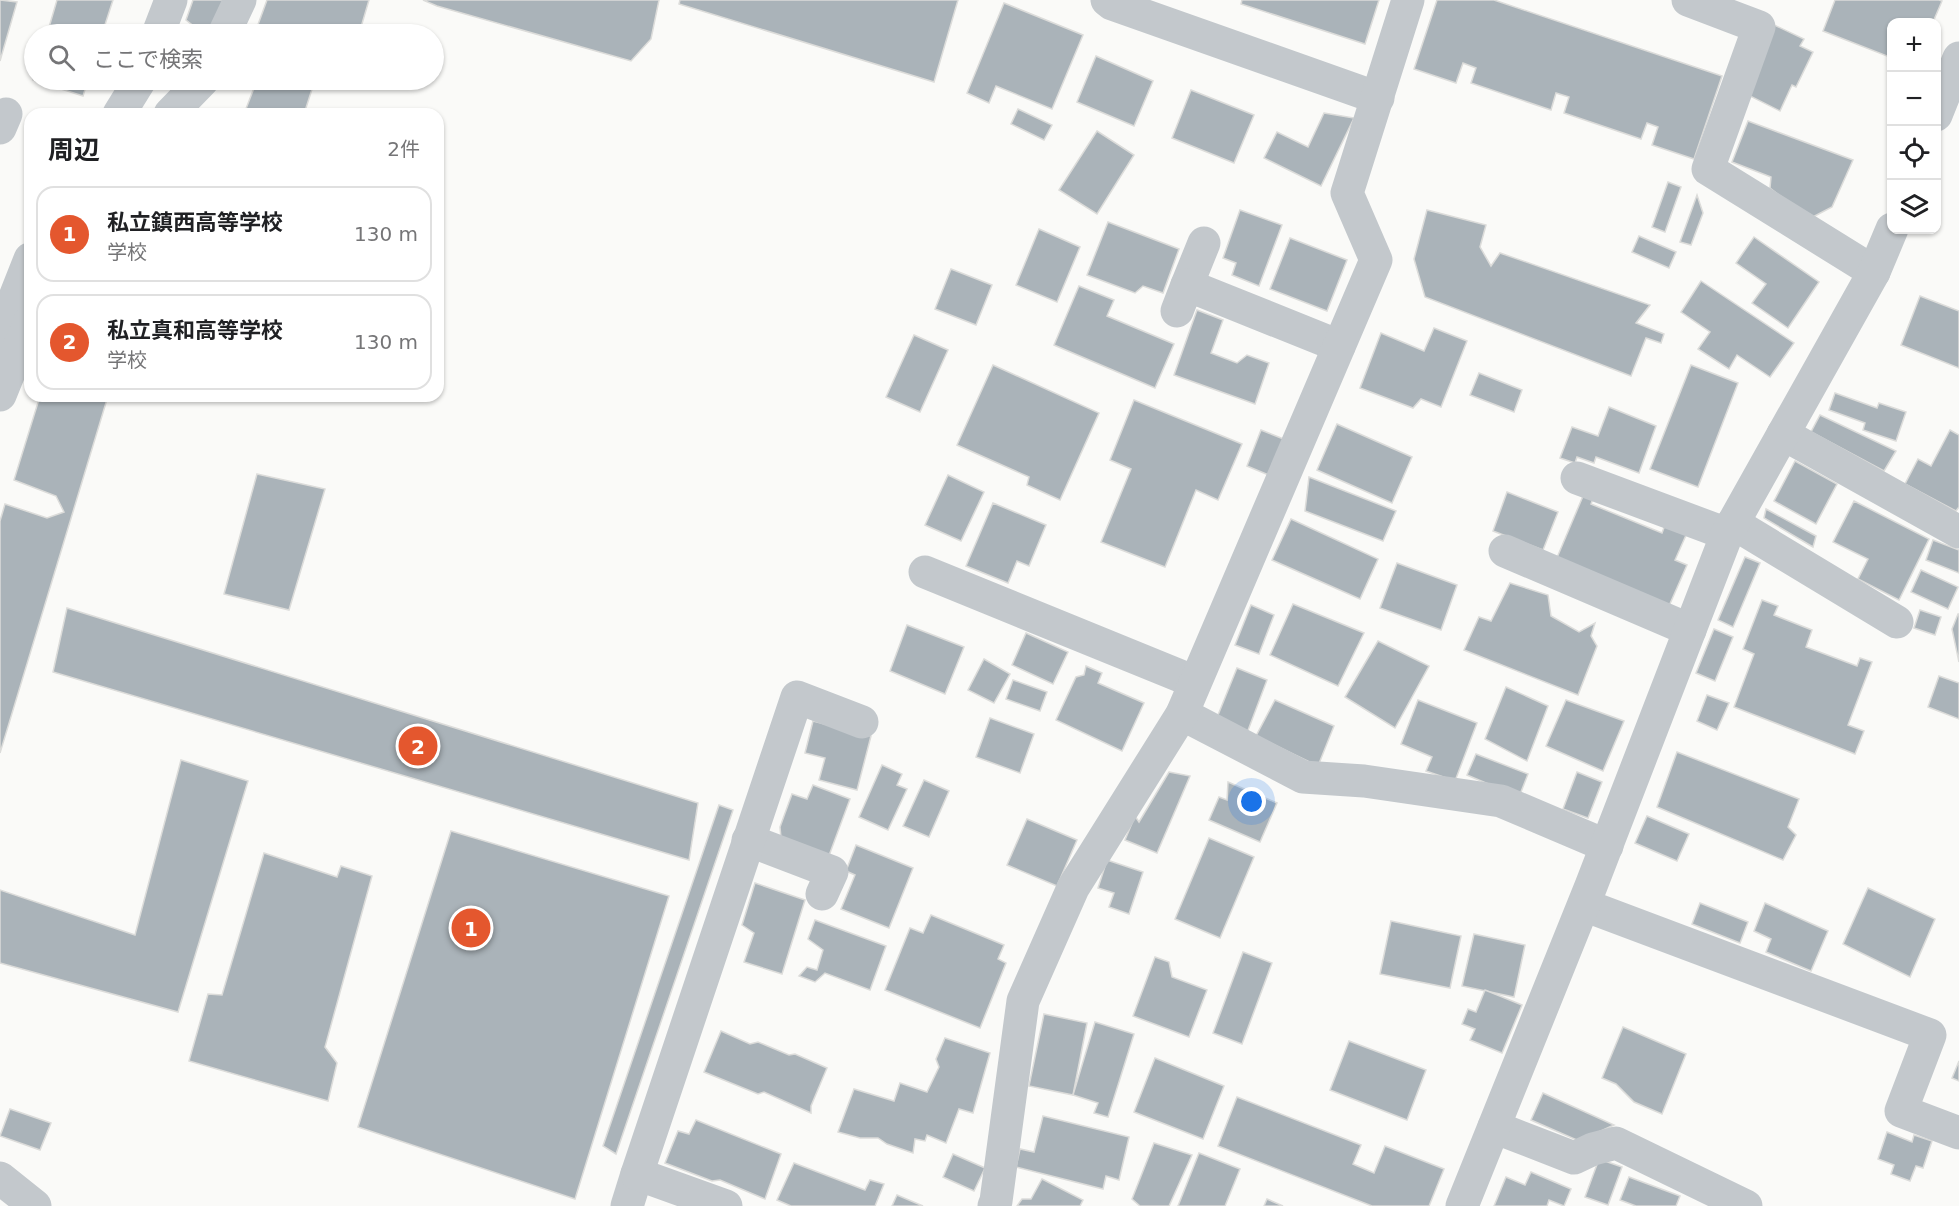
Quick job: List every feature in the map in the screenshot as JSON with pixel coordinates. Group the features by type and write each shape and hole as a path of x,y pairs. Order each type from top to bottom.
{"street":[{"path":"162,24 171,0"},
{"path":"229,24 240,0"},
{"path":"1107,0 1112,4 1378,98"},
{"path":"994,1206 1023,1001 1073,888 1182,714 1376,260 1347,193 1408,0"},
{"path":"1688,0 1759,27 1708,169 1875,272"},
{"path":"1941,103 1959,58"},
{"path":"123,108 134,90"},
{"path":"176,108 193,90"},
{"path":"1462,1206 1584,905 1730,528 1875,272 1890,234"},
{"path":"1204,243 1182,298 1339,346"},
{"path":"0,335 24,274"},
{"path":"0,395 24,336"},
{"path":"1783,434 1959,532"},
{"path":"1577,478 1730,528 1897,622"},
{"path":"1505,551 1690,630"},
{"path":"925,572 1196,682"},
{"path":"627,1206 797,697 862,722"},
{"path":"1182,714 1303,777 1365,781 1501,801 1607,846"},
{"path":"748,840 832,872 822,894"},
{"path":"1584,905 1930,1035 1901,1111 1959,1133"},
{"path":"1494,1127 1574,1158 1593,1149 1616,1143 1746,1206"},
{"path":"637,1174 726,1206"},
{"path":"0,1178 35,1206"}],"building":[{"path":"0,0 17,2 0,61"},
{"path":"57,0 113,0 105,24 50,24"},
{"path":"193,0 224,0 216,24 191,24 186,20"},
{"path":"267,0 369,0 362,24 258,24"},
{"path":"423,0 659,0 651,39 631,61 437,6"},
{"path":"680,0 958,0 934,82 679,4"},
{"path":"1242,0 1379,0 1365,44 1241,4"},
{"path":"1437,0 1494,0 1722,76 1694,159 1652,145 1658,127 1647,123 1641,139 1564,113 1569,97 1556,93 1551,110 1471,83 1476,68 1463,63 1456,83 1414,69"},
{"path":"1835,0 1942,1 1935,18 1887,18 1887,56 1823,31"},
{"path":"1004,3 1083,35 1052,109 996,86 989,103 967,93"},
{"path":"1770,23 1804,39 1800,46 1813,52 1796,87 1792,85 1780,111 1744,93"},
{"path":"1096,56 1153,81 1134,126 1077,102"},
{"path":"64,90 85,90 83,96"},
{"path":"253,90 312,90 306,108 246,108"},
{"path":"1191,90 1254,115 1234,163 1172,138"},
{"path":"1018,109 1052,125 1044,140 1011,124"},
{"path":"1324,113 1354,118 1321,186 1264,158 1277,132 1308,147"},
{"path":"1748,121 1853,160 1832,207 1809,219 1770,188 1771,177 1732,162"},
{"path":"1097,131 1134,155 1097,214 1059,190"},
{"path":"1668,182 1681,187 1665,232 1652,227"},
{"path":"1697,195 1703,213 1691,245 1680,242"},
{"path":"1240,210 1282,225 1259,286 1232,275 1236,263 1223,258"},
{"path":"1427,210 1486,225 1480,247 1491,266 1500,253 1650,305 1636,323 1664,334 1661,343 1646,338 1631,376 1425,297 1414,259"},
{"path":"1108,222 1179,249 1163,293 1143,286 1135,293 1087,275"},
{"path":"1039,229 1080,247 1057,302 1016,285"},
{"path":"1639,236 1676,252 1669,268 1632,252"},
{"path":"1754,237 1819,282 1788,328 1752,303 1766,284 1736,263"},
{"path":"1290,238 1347,260 1327,311 1270,289"},
{"path":"951,269 992,285 976,325 935,309"},
{"path":"1701,281 1794,343 1770,377 1737,355 1729,369 1698,349 1710,332 1681,312"},
{"path":"1079,286 1114,300 1107,316 1174,344 1155,388 1054,345"},
{"path":"1920,296 1959,311 1959,368 1901,345"},
{"path":"1197,310 1223,320 1211,353 1237,363 1247,355 1269,363 1255,404 1174,375"},
{"path":"1434,328 1467,341 1441,407 1421,399 1413,408 1360,388 1381,333 1424,351"},
{"path":"914,335 948,350 920,412 886,397"},
{"path":"993,365 1099,413 1060,500 1027,485 1029,477 957,445"},
{"path":"1691,365 1738,383 1698,487 1650,469"},
{"path":"1479,373 1522,390 1514,412 1470,395"},
{"path":"1835,393 1877,408 1879,403 1906,412 1896,441 1863,430 1865,423 1829,410"},
{"path":"1134,400 1242,444 1218,500 1196,490 1165,567 1101,542 1131,469 1110,460"},
{"path":"38,402 106,402 0,753 0,521 5,504 47,518 64,512 56,496 14,480"},
{"path":"1609,407 1656,426 1639,473 1596,457 1594,463 1577,457 1575,463 1560,458 1572,427 1598,436"},
{"path":"1820,415 1896,451 1884,471 1811,432"},
{"path":"1337,424 1412,457 1392,503 1317,470"},
{"path":"1261,430 1286,440 1271,476 1247,466"},
{"path":"1950,430 1959,435 1959,507 1956,511 1905,484 1918,459 1931,466"},
{"path":"1795,461 1837,484 1816,524 1774,501"},
{"path":"257,474 325,489 289,610 224,594"},
{"path":"948,475 984,492 961,541 925,525"},
{"path":"1309,477 1396,511 1383,541 1305,511"},
{"path":"1586,489 1595,493 1591,504 1662,533 1665,525 1687,533 1675,560 1687,565 1669,606 1556,560"},
{"path":"1507,492 1558,512 1543,550 1493,531"},
{"path":"1854,501 1929,539 1899,600 1858,579 1868,559 1833,542"},
{"path":"993,503 1046,525 1029,566 1017,561 1008,583 966,566"},
{"path":"1766,509 1816,536 1813,547 1764,518"},
{"path":"1291,519 1378,559 1360,599 1272,560"},
{"path":"1933,540 1959,550 1959,573 1926,560"},
{"path":"1745,557 1760,563 1733,627 1718,620"},
{"path":"1397,563 1457,585 1441,630 1380,608"},
{"path":"1921,570 1958,587 1948,609 1911,592"},
{"path":"1510,583 1548,595 1551,616 1579,632 1595,623 1591,636 1597,646 1578,695 1464,650 1479,617 1491,621"},
{"path":"1762,600 1778,606 1774,615 1812,630 1806,647 1857,666 1860,658 1872,662 1848,725 1864,731 1855,754 1734,707 1754,654 1743,649"},
{"path":"1293,604 1364,633 1338,686 1270,655"},
{"path":"1251,605 1274,615 1259,654 1235,645"},
{"path":"67,608 698,803 689,860 53,672"},
{"path":"1920,610 1941,617 1935,635 1914,628"},
{"path":"1959,614 1959,662 1952,629"},
{"path":"907,625 964,647 945,694 890,671"},
{"path":"1714,629 1733,637 1715,681 1696,673"},
{"path":"1026,633 1068,652 1053,684 1012,665"},
{"path":"1378,641 1429,666 1395,728 1345,697"},
{"path":"984,659 1010,674 994,703 968,690"},
{"path":"1086,666 1102,673 1098,683 1144,703 1122,751 1056,720 1076,677 1084,675"},
{"path":"1237,668 1267,680 1247,733 1216,720"},
{"path":"1939,676 1959,683 1959,719 1928,707"},
{"path":"1013,680 1047,692 1040,711 1006,699"},
{"path":"1506,687 1548,706 1527,761 1485,739"},
{"path":"1707,695 1729,703 1717,730 1697,721"},
{"path":"1275,700 1334,726 1318,766 1256,736"},
{"path":"1418,700 1477,723 1455,781 1426,771 1432,757 1401,744"},
{"path":"1566,700 1624,721 1603,771 1546,746"},
{"path":"990,718 1034,734 1020,773 976,757"},
{"path":"813,721 871,736 857,790 819,780 825,758 805,753"},
{"path":"1677,752 1799,799 1788,827 1796,835 1783,860 1657,807"},
{"path":"1476,754 1528,774 1519,797 1467,775"},
{"path":"181,760 248,781 178,1012 0,963 0,890 135,935"},
{"path":"882,765 902,774 897,785 907,789 888,830 859,817"},
{"path":"1169,772 1190,776 1157,853 1125,840 1135,816 1139,822"},
{"path":"1577,772 1602,782 1588,818 1563,809"},
{"path":"924,780 949,791 929,837 903,826"},
{"path":"1228,782 1277,803 1260,842 1209,820 1219,797 1227,800"},
{"path":"813,785 850,799 824,869 781,838 780,827 792,794 807,799"},
{"path":"719,805 733,810 616,1154 603,1146"},
{"path":"1647,816 1689,834 1677,861 1635,843"},
{"path":"1027,819 1077,840 1057,886 1007,865"},
{"path":"451,831 669,896 575,1199 358,1127"},
{"path":"1209,838 1254,857 1220,938 1175,919"},
{"path":"856,845 913,868 889,928 841,909 855,875 846,871"},
{"path":"264,853 337,877 341,866 372,876 325,1047 337,1063 328,1101 189,1061 208,994 222,995"},
{"path":"1107,860 1143,872 1129,914 1109,907 1114,893 1098,888"},
{"path":"755,883 805,900 782,974 744,962 754,933 742,925"},
{"path":"1868,888 1935,919 1910,977 1843,944"},
{"path":"1700,903 1748,922 1740,943 1692,924"},
{"path":"1765,903 1828,931 1811,971 1766,952 1771,939 1754,931"},
{"path":"931,915 1004,945 998,959 1006,963 980,1028 885,990 910,928 923,933"},
{"path":"815,920 886,946 870,990 825,973 815,982 799,976 807,967 817,970 823,950 808,939"},
{"path":"1391,921 1461,936 1450,988 1380,974"},
{"path":"1474,934 1525,945 1514,997 1462,986"},
{"path":"1243,952 1272,963 1242,1044 1213,1033"},
{"path":"1155,957 1169,962 1172,977 1207,990 1189,1037 1133,1016"},
{"path":"1485,990 1522,1005 1502,1053 1470,1040 1475,1029 1462,1024 1468,1009 1476,1012"},
{"path":"1044,1014 1087,1023 1073,1095 1029,1086"},
{"path":"1095,1022 1134,1034 1108,1117 1094,1113 1098,1103 1073,1095"},
{"path":"1623,1027 1686,1054 1662,1114 1634,1102 1616,1084 1602,1078"},
{"path":"721,1031 750,1044 758,1042 789,1055 795,1054 827,1068 811,1106 811,1113 764,1092 758,1094 704,1072"},
{"path":"945,1038 990,1053 973,1113 959,1109 946,1143 927,1135 925,1141 915,1139 913,1153 887,1144 878,1138 860,1138 838,1132 854,1089 894,1101 900,1083 927,1092 939,1067 936,1059"},
{"path":"1349,1041 1426,1070 1407,1120 1330,1090"},
{"path":"1155,1058 1224,1086 1203,1139 1134,1112"},
{"path":"1959,1061 1959,1081 1952,1078"},
{"path":"1543,1093 1614,1125 1579,1141 1531,1120"},
{"path":"1237,1097 1361,1145 1353,1164 1374,1173 1385,1146 1444,1169 1429,1206 1372,1206 1218,1146"},
{"path":"10,1109 51,1123 40,1150 0,1136"},
{"path":"1043,1116 1129,1137 1119,1180 1106,1176 1103,1189 1016,1167 1020,1149 1034,1152"},
{"path":"696,1120 781,1154 765,1199 720,1180 712,1181 665,1163 678,1131 689,1134"},
{"path":"1887,1132 1912,1142 1914,1135 1932,1141 1923,1168 1916,1166 1910,1181 1891,1174 1894,1165 1878,1159"},
{"path":"1154,1143 1192,1155 1169,1206 1140,1206 1132,1199"},
{"path":"1199,1153 1240,1169 1225,1206 1178,1206"},
{"path":"953,1154 985,1168 974,1191 943,1177"},
{"path":"1599,1159 1622,1167 1608,1205 1585,1197"},
{"path":"794,1163 865,1190 870,1180 884,1184 875,1206 791,1206 777,1200"},
{"path":"1531,1172 1571,1189 1564,1206 1549,1200 1547,1206 1494,1206 1506,1177 1525,1185"},
{"path":"1629,1177 1680,1196 1676,1206 1636,1206 1620,1200"},
{"path":"1042,1179 1083,1200 1080,1206 1017,1206 1022,1199 1031,1199"},
{"path":"897,1195 923,1206 892,1206"},
{"path":"1267,1199 1283,1206 1264,1206"}],"place":[{"name":"私立真和高等学校","path":"418,746"},
{"name":"私立鎮西高等学校","path":"471,928"}]}
